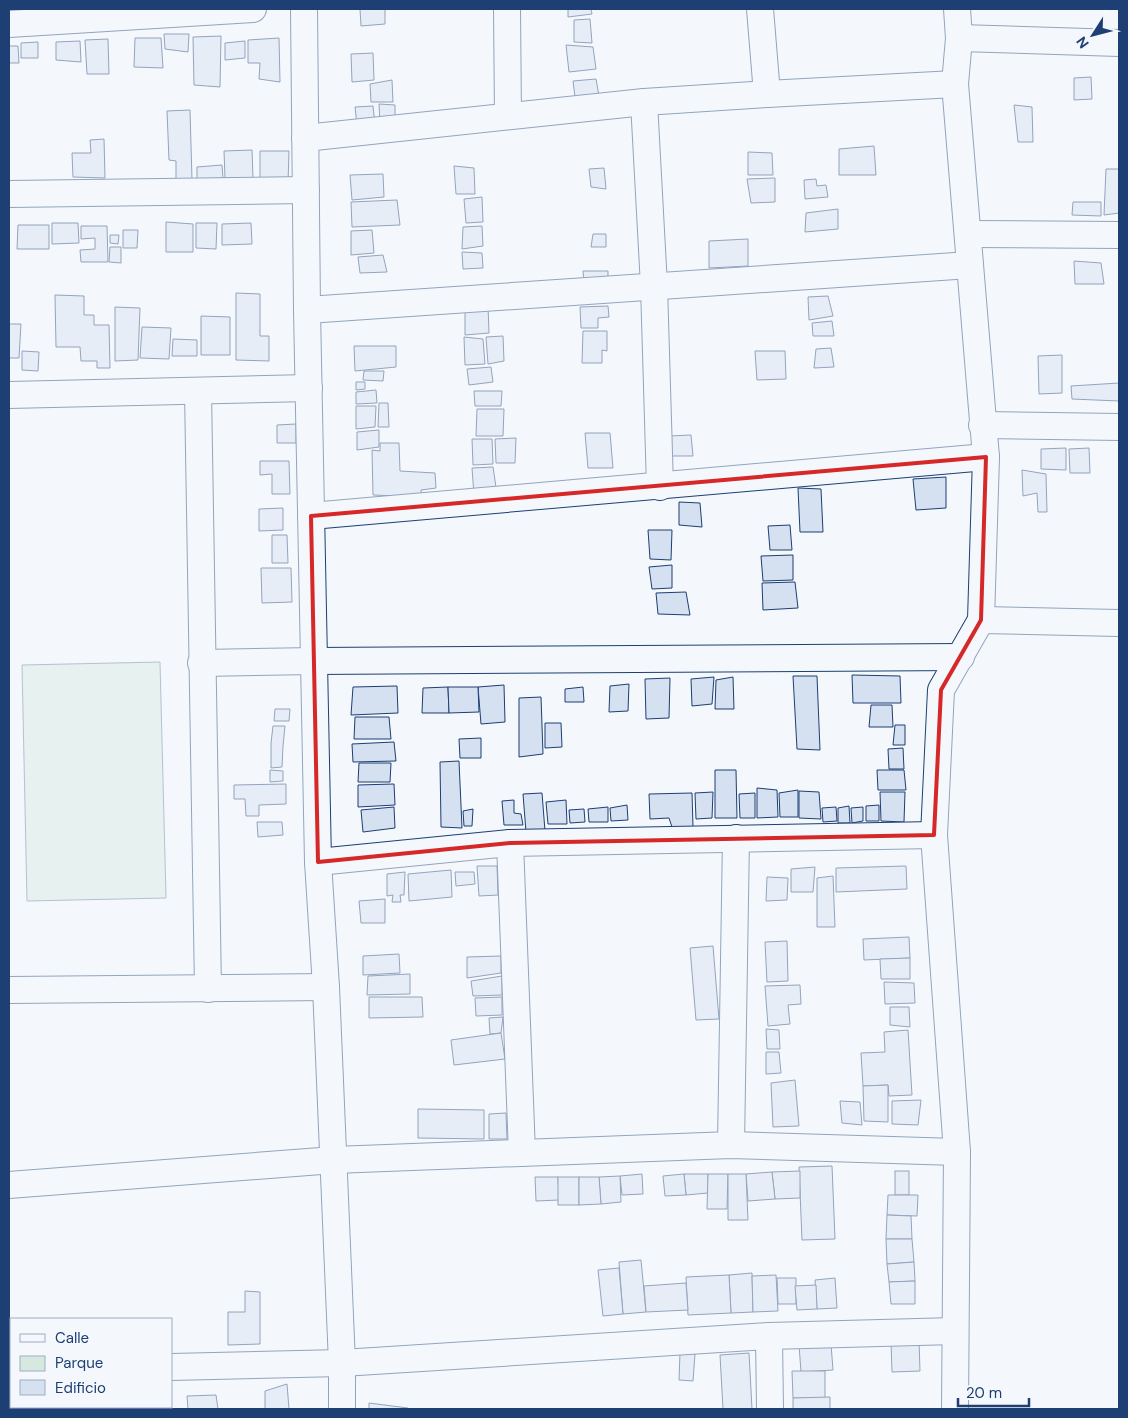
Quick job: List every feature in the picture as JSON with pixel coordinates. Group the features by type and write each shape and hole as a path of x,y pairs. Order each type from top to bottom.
{"street":[{"path":"9,24 253,9"},
{"path":"304,9 307,310 318,862 334,1160 342,1409"},
{"path":"506,9 508,116"},
{"path":"760,9 767,94"},
{"path":"955,1409 957,1152 934,835 941,690 982,620 986,457 955,84 959,38 957,9"},
{"path":"959,38 1119,43"},
{"path":"305,138 644,102 955,84"},
{"path":"644,102 654,286 660,487"},
{"path":"9,194 306,190"},
{"path":"968,234 1119,235"},
{"path":"307,310 970,265"},
{"path":"9,395 309,388"},
{"path":"198,391 201,664 208,989"},
{"path":"982,425 1119,427"},
{"path":"311,516 986,457"},
{"path":"982,620 1119,622"},
{"path":"201,664 314,661 961,657"},
{"path":"318,862 510,843 934,835"},
{"path":"731,1145 736,838"},
{"path":"510,843 522,1153"},
{"path":"9,990 326,987"},
{"path":"9,1185 334,1160 731,1145 957,1152"},
{"path":"172,1367 342,1363 769,1336 955,1331"},
{"path":"769,1336 770,1409"}],"highlighted area":[{"path":"986,457 981,620 941,690 934,835 510,843 318,862 311,516"}],"green space":[{"path":"160,662 166,898 27,901 22,665"}],"building":[{"path":"360,9 385,9 385,24 361,26"},
{"path":"568,9 591,9 592,14 568,17"},
{"path":"590,19 592,43 574,42 574,20"},
{"path":"164,34 189,34 188,52 165,49"},
{"path":"221,36 220,87 194,85 193,37"},
{"path":"135,38 161,38 163,68 134,67"},
{"path":"279,38 280,82 259,79 260,63 248,63 248,40"},
{"path":"108,39 109,74 87,74 85,40"},
{"path":"80,41 81,62 56,60 56,42"},
{"path":"245,41 245,58 225,60 225,43"},
{"path":"38,42 38,58 21,58 21,43"},
{"path":"566,45 593,47 596,69 569,72"},
{"path":"9,46 18,46 19,63 9,63"},
{"path":"373,53 374,80 352,82 351,54"},
{"path":"1091,77 1092,99 1074,100 1074,78"},
{"path":"596,79 599,96 575,97 573,81"},
{"path":"392,80 393,102 371,102 370,84"},
{"path":"379,104 395,105 395,123 380,123"},
{"path":"1014,105 1032,107 1033,142 1018,142"},
{"path":"373,106 375,124 357,125 355,107"},
{"path":"190,110 192,180 176,179 176,161 169,160 167,111"},
{"path":"104,139 105,178 73,177 72,153 91,153 90,140"},
{"path":"874,146 876,175 839,175 839,149"},
{"path":"252,150 253,178 225,178 224,151"},
{"path":"260,151 289,151 288,183 260,180"},
{"path":"748,152 772,153 773,175 748,175"},
{"path":"222,165 223,178 197,179 197,167"},
{"path":"454,166 474,168 475,194 456,194"},
{"path":"604,168 606,189 591,187 589,169"},
{"path":"1106,169 1119,169 1119,213 1104,215"},
{"path":"383,174 384,197 352,200 350,175"},
{"path":"775,178 775,202 751,203 747,179"},
{"path":"816,179 817,186 826,185 828,197 805,199 804,180"},
{"path":"482,197 483,222 466,223 464,199"},
{"path":"397,200 400,225 352,227 351,202"},
{"path":"1073,202 1101,202 1101,216 1072,215"},
{"path":"838,209 838,229 805,232 806,213"},
{"path":"166,222 193,224 193,252 166,252"},
{"path":"52,223 78,223 79,243 52,244"},
{"path":"196,223 217,223 216,249 196,248"},
{"path":"251,223 252,244 222,245 222,224"},
{"path":"18,225 49,225 49,249 17,249"},
{"path":"81,226 107,226 108,262 81,262 80,250 95,249 95,238 81,239"},
{"path":"482,226 483,246 462,249 463,227"},
{"path":"123,230 138,230 137,248 123,248"},
{"path":"372,230 374,253 351,255 351,231"},
{"path":"593,234 606,234 606,247 591,247"},
{"path":"110,235 119,235 118,244 110,243"},
{"path":"748,239 748,266 709,268 709,241"},
{"path":"110,247 121,247 121,263 109,262"},
{"path":"462,252 482,253 483,268 463,269"},
{"path":"383,255 387,272 360,273 358,257"},
{"path":"1074,261 1101,263 1104,284 1075,284"},
{"path":"583,271 608,271 608,284 584,281"},
{"path":"236,293 260,294 260,336 269,336 269,361 236,360"},
{"path":"55,295 84,296 84,315 94,315 94,325 109,325 110,368 97,368 97,361 81,361 80,347 56,347"},
{"path":"828,296 833,316 809,320 808,297"},
{"path":"488,306 489,333 465,335 465,309"},
{"path":"608,306 609,317 598,318 598,328 581,328 580,307"},
{"path":"115,307 140,308 138,360 115,361"},
{"path":"201,316 230,317 230,355 201,355"},
{"path":"832,321 834,336 813,336 812,323"},
{"path":"9,324 21,324 19,358 9,358"},
{"path":"142,327 171,328 169,359 140,358"},
{"path":"583,331 607,331 607,351 602,350 602,363 582,363"},
{"path":"503,336 504,361 488,364 486,337"},
{"path":"464,337 483,339 485,364 465,365"},
{"path":"173,339 197,340 197,356 172,356"},
{"path":"354,346 396,346 396,367 355,371"},
{"path":"831,348 834,367 814,368 816,349"},
{"path":"22,351 39,352 38,371 22,370"},
{"path":"755,351 785,351 786,379 757,380"},
{"path":"1062,355 1062,393 1039,394 1038,356"},
{"path":"491,367 493,382 469,385 467,369"},
{"path":"364,371 384,371 383,381 363,380"},
{"path":"356,382 365,382 365,389 356,390"},
{"path":"1119,383 1119,401 1072,399 1071,386"},
{"path":"376,390 377,403 356,404 356,392"},
{"path":"474,391 502,391 501,406 475,406"},
{"path":"379,403 388,403 389,427 378,427"},
{"path":"356,406 376,406 375,427 356,429"},
{"path":"477,409 504,409 503,436 476,436"},
{"path":"296,424 296,443 277,443 277,425"},
{"path":"379,430 379,447 357,450 357,432"},
{"path":"585,433 610,433 613,468 588,468"},
{"path":"691,435 693,456 671,456 669,436"},
{"path":"516,438 515,463 496,463 495,439"},
{"path":"472,439 492,439 493,464 473,465"},
{"path":"380,443 399,443 400,471 435,473 436,488 421,490 422,497 373,495 372,450 380,451"},
{"path":"1066,448 1066,470 1041,469 1041,449"},
{"path":"1089,448 1090,473 1070,473 1069,449"},
{"path":"260,461 289,461 290,494 272,494 272,474 260,475"},
{"path":"493,467 497,494 474,495 472,468"},
{"path":"1022,470 1046,474 1047,512 1038,512 1037,493 1023,496"},
{"path":"946,477 946,508 916,510 913,479"},
{"path":"798,488 821,489 823,532 800,532"},
{"path":"679,502 700,503 702,527 679,525"},
{"path":"283,508 283,530 259,531 259,509"},
{"path":"790,525 792,550 770,550 768,526"},
{"path":"648,530 672,530 671,560 650,559"},
{"path":"272,535 287,535 288,563 272,563"},
{"path":"793,555 793,580 763,581 761,556"},
{"path":"672,565 672,588 652,589 649,567"},
{"path":"261,568 291,568 292,602 262,603"},
{"path":"795,582 798,608 763,610 762,583"},
{"path":"686,592 690,615 658,614 656,593"},
{"path":"852,675 900,676 901,703 853,703"},
{"path":"793,676 817,676 820,750 797,749"},
{"path":"714,677 712,704 692,706 691,679"},
{"path":"733,677 734,709 715,709 716,680"},
{"path":"670,678 669,718 646,719 645,679"},
{"path":"629,684 628,711 609,712 610,686"},
{"path":"504,685 505,722 481,724 478,687"},
{"path":"397,686 398,713 351,715 353,687"},
{"path":"448,687 449,713 422,713 423,688"},
{"path":"448,687 478,687 479,712 449,713"},
{"path":"583,687 584,702 565,702 565,689"},
{"path":"541,697 543,754 519,757 519,698"},
{"path":"871,705 892,705 893,727 869,727"},
{"path":"275,709 290,709 289,721 274,721"},
{"path":"355,717 389,717 391,739 354,739"},
{"path":"545,723 561,723 562,747 545,748"},
{"path":"895,725 905,725 905,745 893,745"},
{"path":"273,726 285,726 282,767 271,768 271,743"},
{"path":"481,738 481,758 460,758 459,739"},
{"path":"394,742 396,761 353,762 352,744"},
{"path":"903,748 904,769 889,769 888,749"},
{"path":"459,761 462,828 441,827 440,762"},
{"path":"359,763 391,763 390,782 358,782"},
{"path":"270,770 283,771 283,781 270,782"},
{"path":"715,770 736,770 737,818 715,818"},
{"path":"877,770 904,770 906,790 878,790"},
{"path":"286,784 286,804 259,805 259,816 246,816 245,799 234,799 234,785"},
{"path":"394,784 395,805 358,807 358,785"},
{"path":"757,788 777,790 778,817 757,818"},
{"path":"798,790 798,817 780,817 779,793"},
{"path":"799,791 819,792 821,819 799,818"},
{"path":"713,792 712,818 696,819 695,793"},
{"path":"880,792 905,792 904,822 881,821"},
{"path":"542,793 545,831 526,832 523,794"},
{"path":"692,793 693,827 672,827 669,818 650,819 649,794"},
{"path":"755,793 755,818 740,818 739,794"},
{"path":"514,800 514,813 521,814 523,825 504,825 502,801"},
{"path":"566,800 567,824 548,824 546,802"},
{"path":"627,805 628,820 611,821 610,808"},
{"path":"879,805 879,821 866,821 866,806"},
{"path":"849,806 850,823 838,823 838,808"},
{"path":"394,807 395,828 363,832 361,810"},
{"path":"608,807 608,822 589,822 588,809"},
{"path":"836,807 837,821 823,822 822,808"},
{"path":"863,807 863,821 852,823 851,808"},
{"path":"473,809 472,826 464,826 463,811"},
{"path":"584,809 585,822 570,823 569,810"},
{"path":"257,822 282,822 283,835 258,837"},
{"path":"477,866 497,866 498,895 479,896"},
{"path":"906,866 907,889 836,892 836,868"},
{"path":"815,867 813,892 791,892 791,869"},
{"path":"451,870 452,897 409,901 408,874"},
{"path":"405,872 404,895 400,895 401,902 392,902 393,895 387,896 387,874"},
{"path":"455,872 474,872 475,884 456,886"},
{"path":"833,876 835,927 817,927 817,878"},
{"path":"767,877 788,878 787,900 766,901"},
{"path":"385,899 385,923 361,923 359,901"},
{"path":"909,937 910,958 864,960 863,939"},
{"path":"787,941 788,981 767,982 765,942"},
{"path":"713,946 719,1019 696,1020 690,948"},
{"path":"399,954 400,973 363,975 363,956"},
{"path":"501,956 501,973 467,978 467,957"},
{"path":"910,958 910,979 881,979 880,959"},
{"path":"410,974 410,994 367,995 368,976"},
{"path":"502,976 502,995 473,996 471,981"},
{"path":"884,982 914,983 915,1003 885,1004"},
{"path":"800,985 801,1004 788,1005 790,1024 768,1026 765,986"},
{"path":"369,997 422,997 423,1017 369,1018"},
{"path":"502,997 502,1015 476,1016 475,998"},
{"path":"890,1007 909,1007 910,1027 890,1025"},
{"path":"503,1017 501,1033 490,1034 489,1018"},
{"path":"766,1029 779,1030 780,1049 767,1049"},
{"path":"908,1030 912,1095 889,1096 888,1085 863,1086 861,1053 885,1052 884,1032"},
{"path":"501,1033 505,1059 454,1065 451,1040"},
{"path":"766,1052 779,1052 781,1073 766,1074"},
{"path":"795,1080 799,1126 773,1127 771,1083"},
{"path":"888,1085 888,1122 864,1121 863,1086"},
{"path":"921,1100 918,1125 892,1124 892,1101"},
{"path":"840,1101 860,1102 862,1125 842,1123"},
{"path":"418,1109 484,1110 484,1139 418,1138"},
{"path":"506,1113 507,1139 489,1139 489,1114"},
{"path":"832,1166 835,1239 802,1240 799,1167"},
{"path":"800,1171 800,1198 775,1199 772,1172"},
{"path":"895,1171 909,1171 909,1195 895,1195"},
{"path":"772,1172 775,1199 748,1201 746,1174"},
{"path":"642,1174 643,1194 622,1195 620,1176"},
{"path":"684,1174 708,1174 708,1193 686,1195"},
{"path":"684,1174 686,1195 665,1196 663,1176"},
{"path":"708,1174 728,1174 727,1209 707,1209"},
{"path":"728,1174 746,1174 748,1220 728,1220"},
{"path":"620,1176 621,1202 601,1204 599,1177"},
{"path":"535,1177 558,1177 559,1200 536,1201"},
{"path":"558,1177 579,1177 579,1205 558,1205"},
{"path":"579,1177 599,1177 601,1204 579,1205"},
{"path":"888,1195 918,1195 917,1216 887,1215"},
{"path":"887,1215 911,1216 912,1239 886,1239"},
{"path":"886,1239 912,1239 914,1262 887,1264"},
{"path":"641,1260 646,1312 623,1314 619,1262"},
{"path":"914,1262 915,1281 889,1282 887,1264"},
{"path":"619,1268 623,1314 603,1316 598,1270"},
{"path":"752,1273 753,1312 731,1313 729,1275"},
{"path":"729,1275 731,1313 688,1315 686,1277"},
{"path":"776,1275 778,1311 753,1312 752,1276"},
{"path":"777,1278 796,1278 796,1304 778,1304"},
{"path":"835,1278 837,1308 817,1309 815,1280"},
{"path":"915,1281 915,1304 891,1304 889,1282"},
{"path":"686,1283 688,1310 646,1312 644,1286"},
{"path":"816,1285 817,1309 797,1310 795,1286"},
{"path":"245,1291 260,1292 260,1344 228,1345 228,1312 245,1312"},
{"path":"919,1341 920,1371 892,1372 891,1342"},
{"path":"831,1344 833,1370 801,1372 799,1345"},
{"path":"680,1353 695,1354 693,1381 679,1380"},
{"path":"749,1353 752,1409 723,1409 720,1355"},
{"path":"792,1371 825,1371 825,1398 793,1398"},
{"path":"287,1384 289,1409 265,1409 265,1391"},
{"path":"216,1395 218,1409 188,1409 187,1396"},
{"path":"830,1397 830,1409 793,1409 793,1398"},
{"path":"369,1403 408,1408 408,1409 369,1409"},
{"path":"70,1408 95,1408 95,1409"}]}
